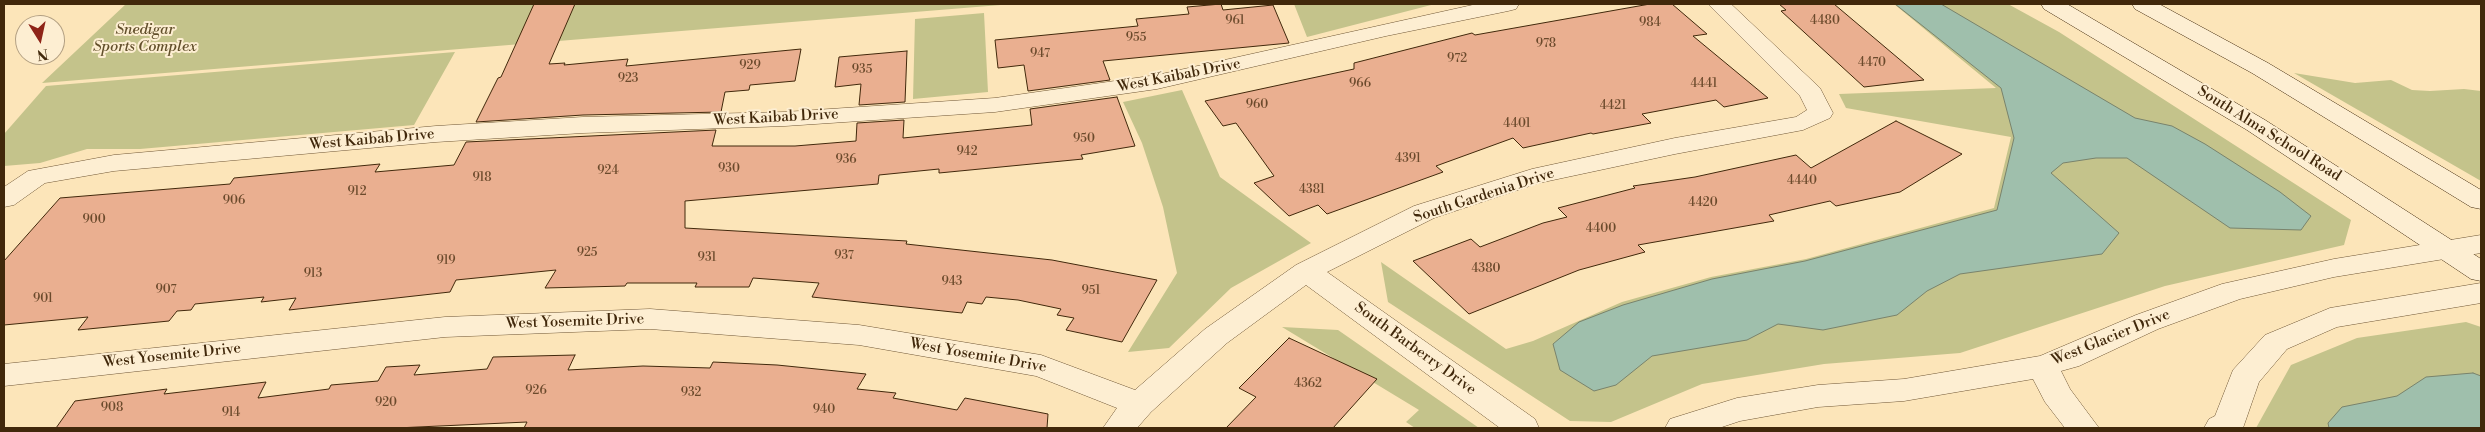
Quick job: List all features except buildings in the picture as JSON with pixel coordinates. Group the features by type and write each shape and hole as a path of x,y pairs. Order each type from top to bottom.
{"street":[{"name":"West Kaibab Drive","path":"4,199 37,177 114,163 436,134 583,125 785,119 995,105 1157,82 1386,29 1508,4"},
{"name":"South Gardenia Drive","path":"1119,428 1139,404 1216,336 1306,271 1424,212 1532,177 1675,146 1803,123 1821,113 1811,93 1719,4"},
{"name":"South Alma School Road","path":"2052,4 2256,125 2481,272"},
{"path":"2143,4 2260,68 2481,201"},
{"name":"West Glacier Drive","path":"1682,428 1737,410 1818,396 1904,390 2043,366 2068,358 2147,322 2232,292 2334,268 2481,244"},
{"name":"South Barberry Drive","path":"1306,271 1523,428"},
{"path":"2221,428 2228,424 2244,378 2276,342 2330,318 2481,293"},
{"name":"West Yosemite Drive","path":"4,374 445,327 650,319 859,335 1041,366 1139,404"},
{"path":"2043,366 2056,394 2083,428"}],"green space":[{"name":"Snedigar Sports Complex","path":"126,4 1013,4 42,83 61,65 65,65 65,61"},
{"path":"1294,4 1435,4 1307,37"},
{"path":"1894,4 2008,4 2059,32 2351,220 2344,245 2165,286 1960,353 1824,364 1702,384 1611,422 1570,421 1388,302 1381,262 1506,349 1533,341 1622,302 1711,277 1806,259 1994,208 2011,137 1846,108 1839,94 1996,88"},
{"path":"984,13 988,92 913,99 915,19"},
{"path":"455,52 414,125 140,149 87,149 40,163 4,166 4,134 46,86"},
{"path":"2294,73 2355,83 2391,80 2412,90 2464,89 2481,91 2481,181"},
{"path":"1182,90 1220,177 1311,243 1231,288 1169,348 1128,352 1177,273 1163,207 1142,143 1123,102"},
{"path":"2466,322 2481,327 2481,428 2256,428 2291,365 2357,338"},
{"path":"1282,327 1338,330 1479,428 1415,428 1406,422 1419,410"}],"shaded area":[{"path":"1895,4 1941,4 2135,118 2172,126 2205,144 2280,192 2311,216 2301,230 2230,228 2127,158 2096,158 2063,163 2051,173 2119,233 2102,254 1960,274 1927,291 1897,315 1823,330 1778,324 1747,340 1652,356 1616,385 1594,391 1560,370 1553,344 1579,322 1623,305 1712,279 1805,261 1997,210 2014,138 2001,88"},
{"path":"2473,373 2481,376 2481,428 2329,428 2328,423 2342,407 2397,396 2426,377"}]}
